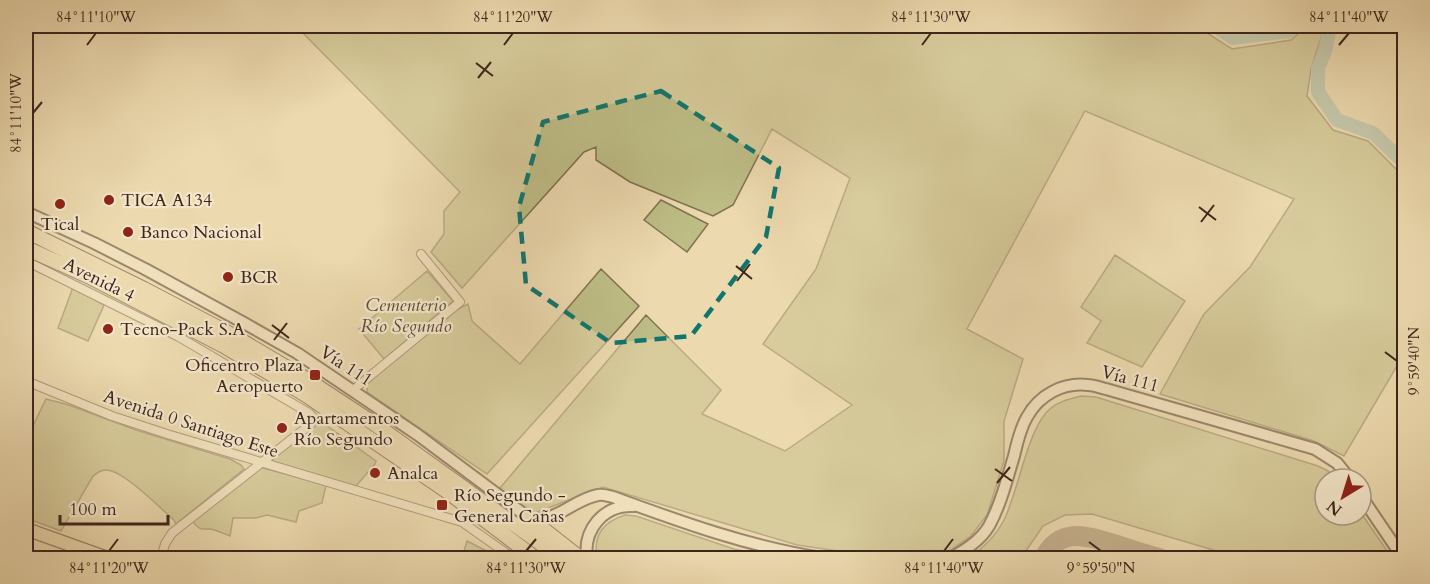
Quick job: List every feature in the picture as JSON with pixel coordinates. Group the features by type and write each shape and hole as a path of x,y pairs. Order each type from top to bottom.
{"highway":[{"path":"26,231 230,334 306,379 376,425 561,558"},
{"path":"26,248 88,276 213,341 306,395 448,492 518,554 535,558"},
{"path":"528,518 580,558"}],"main road":[{"name":"Vía 111","path":"26,212 101,246 288,348 418,435 528,518"},
{"name":"Vía 111","path":"951,558 974,543 987,528 1007,479 1026,417 1054,389 1088,384 1315,449 1340,467"},
{"path":"528,518 544,519 599,495 613,497 743,542 787,553 822,558"},
{"path":"587,558 587,541 593,525 599,518 621,506 638,506"},
{"path":"1373,514 1403,558"},
{"path":"26,529 107,558"}],"street":[{"path":"353,390 460,302 421,254"},
{"name":"Avenida 4","path":"26,261 179,337 309,412 314,418 311,424 261,463"},
{"name":"Avenida 0 Santiago Este","path":"26,381 112,416 462,522 518,554"},
{"path":"161,558 165,544 172,533 261,463"}],"highlighted area":[{"path":"661,91 779,168 766,237 691,336 611,343 526,285 519,207 543,122"}],"green space":[{"path":"296,26 1200,26 1232,49 1291,40 1306,27 1315,26 1322,35 1311,69 1307,96 1333,130 1368,141 1404,175 1404,354 1344,456 1314,441 1160,394 1204,314 1250,267 1294,199 1085,111 967,329 1023,359 1004,421 1004,461 987,515 971,536 946,553 924,558 886,558 797,545 603,487 532,514 500,488 646,315 721,390 702,414 785,451 852,405 763,344 816,269 850,178 772,129 733,205 713,216 630,182 596,160 596,147 584,152 462,288 431,252 444,234 444,211 460,192"},
{"path":"661,200 708,224 687,252 644,220"},
{"path":"1115,255 1185,301 1142,367 1087,343 1101,321 1081,307"},
{"path":"601,269 639,306 487,474 367,392 367,383 458,309 468,304 472,321 520,364"},
{"name":"Cementerio Río Segundo","path":"427,271 453,301 384,359 359,329"},
{"path":"73,287 104,305 88,341 58,328"},
{"path":"1081,396 1096,397 1318,466 1320,467 1313,467 1313,527 1371,527 1392,558 1240,558 1092,514 1065,515 1043,526 1021,558 969,558 988,542 1003,522 1036,430 1051,408 1065,400"},
{"path":"46,399 230,459 244,469 176,524 151,499 122,476 106,470 99,472 93,476 61,531 26,518 26,432 31,430"},
{"path":"319,420 376,461 356,486 267,460"},
{"path":"258,468 326,485 322,503 299,511 296,522 267,515 256,518 233,518 230,536 196,526 193,521"},
{"path":"625,515 636,516 734,549 773,558 597,558 598,536 601,530 611,521"},
{"path":"467,541 500,558 462,558"}],"waterway":[{"path":"1216,26 1233,38 1289,31 1293,26"},
{"path":"1329,26 1325,51 1318,68 1318,92 1337,120 1373,133 1398,157 1404,159"}],"taxiway":[{"path":"1044,558 1058,541 1075,536 1094,538 1159,558"}],"place":[{"name":"TICA A134","path":"109,200"},
{"name":"Tical","path":"60,204"},
{"name":"Banco Nacional","path":"128,232"},
{"name":"BCR","path":"228,277"},
{"name":"Tecno-Pack S.A","path":"108,329"},
{"name":"Oficentro Plaza Aeropuerto","path":"315,375"},
{"name":"Apartamentos Río Segundo","path":"282,428"},
{"name":"Analca","path":"375,473"},
{"name":"Río Segundo - General Cañas","path":"442,505"}]}
